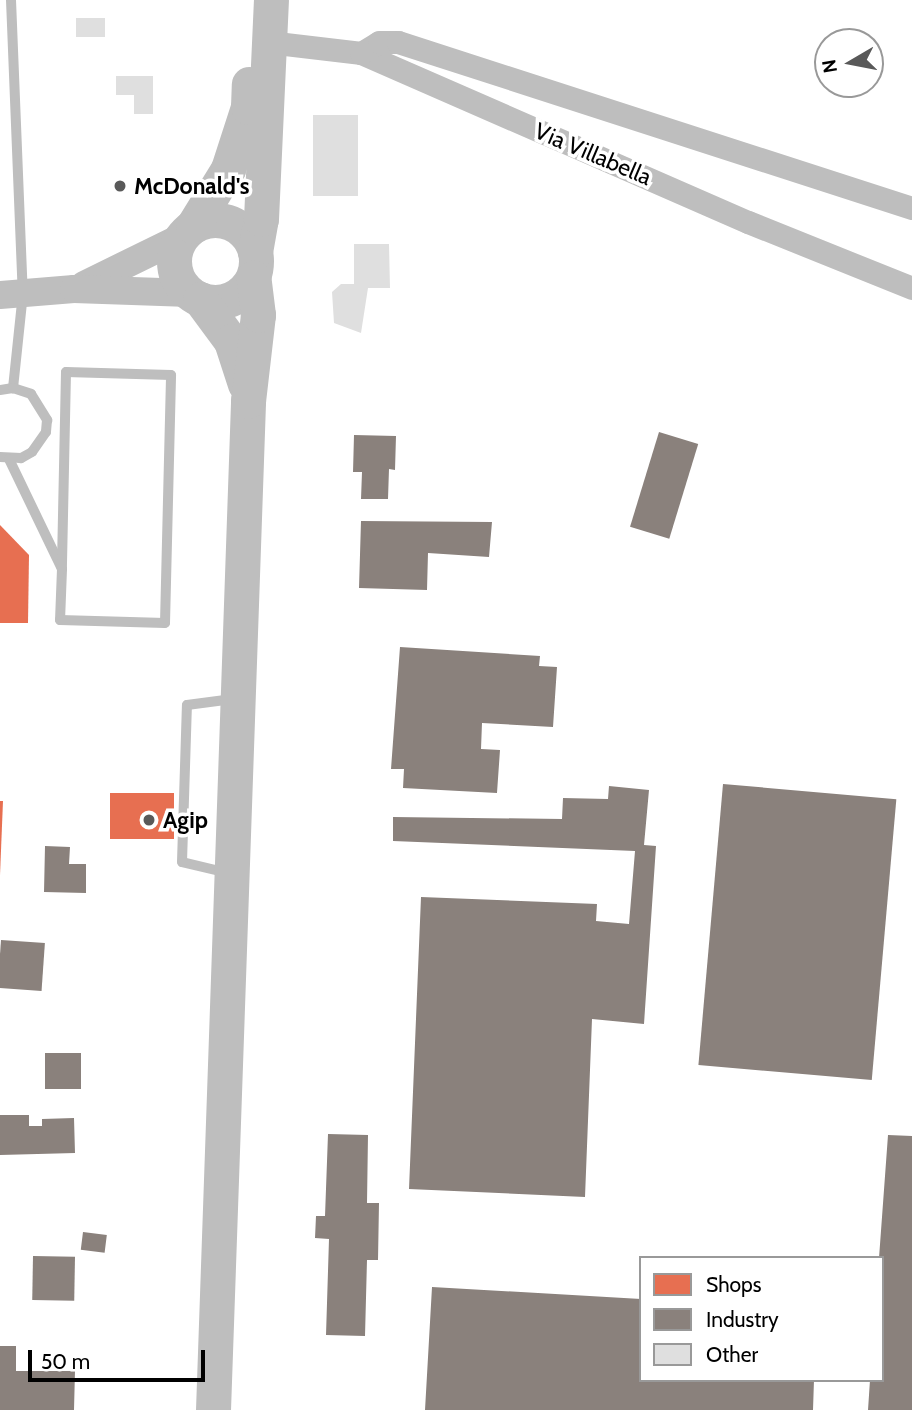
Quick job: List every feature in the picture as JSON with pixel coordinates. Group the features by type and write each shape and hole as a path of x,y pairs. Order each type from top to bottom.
{"main road":[{"path":"248,401 231,341 176,273 174,261 188,232 228,169 248,107 252,0"},
{"path":"195,296 225,301 246,288 254,265 261,219 271,0"},
{"path":"188,232 226,222 245,233 254,265 258,314 248,401 213,1410"}],"street":[{"path":"361,53 379,41 398,42 912,208"},
{"name":"Via Villabella","path":"268,43 361,53 912,288"},
{"path":"74,289 188,232"},
{"path":"11,294 74,289 195,296"}],"lane":[{"path":"11,0 13,388"},
{"path":"66,372 171,375 165,623 60,620 62,569 66,372"},
{"path":"0,390 13,388 31,394 43,408 46,432 41,444 21,458 4,458 62,569"},
{"path":"43,408 65,409"},
{"path":"230,873 183,862 187,705 236,698"}],"building: Shops":[{"path":"0,525 29,555 28,623 0,623"},
{"path":"110,793 174,793 174,839 110,839"},
{"path":"0,801 3,801 0,875"}],"building: Industry":[{"path":"659,432 698,444 669,539 630,527"},
{"path":"354,435 396,436 395,470 389,469 388,499 361,499 362,472 353,472"},
{"path":"361,521 492,522 489,557 428,553 427,590 359,588"},
{"path":"400,647 540,656 539,666 557,667 553,727 482,723 481,749 500,750 497,793 403,788 404,769 391,769"},
{"path":"723,784 896,799 872,1080 698,1065"},
{"path":"609,786 649,790 644,845 656,846 644,1024 592,1019 585,1197 409,1189 421,897 597,904 596,921 629,924 635,851 393,841 393,817 562,819 563,798 608,799"},
{"path":"45,846 70,847 69,864 86,864 86,893 44,892"},
{"path":"1,940 45,943 42,991 0,988"},
{"path":"45,1053 81,1053 81,1089 45,1089"},
{"path":"0,1115 29,1115 29,1126 42,1126 42,1119 74,1118 75,1153 0,1155"},
{"path":"328,1134 368,1135 367,1203 379,1203 378,1260 367,1260 365,1336 326,1335 329,1239 315,1238 316,1216 325,1216"},
{"path":"888,1135 912,1136 912,1410 868,1410 870,1382 884,1382 884,1256 879,1256"},
{"path":"83,1232 107,1235 105,1253 81,1250"},
{"path":"33,1256 75,1257 74,1301 32,1300"},
{"path":"432,1287 639,1299 639,1382 814,1382 813,1410 425,1410"},
{"path":"0,1346 16,1346 16,1371 75,1371 74,1410 0,1410"}],"building: Other":[{"path":"76,18 105,18 105,37 76,37"},
{"path":"116,76 153,76 153,114 134,114 134,95 116,95"},
{"path":"313,115 358,115 358,196 313,196"},
{"path":"354,244 389,244 390,288 368,288 361,333 334,323 332,292 341,284 354,284"}],"place":[{"name":"McDonald's","path":"120,186"},
{"name":"Agip","path":"149,820"}]}
